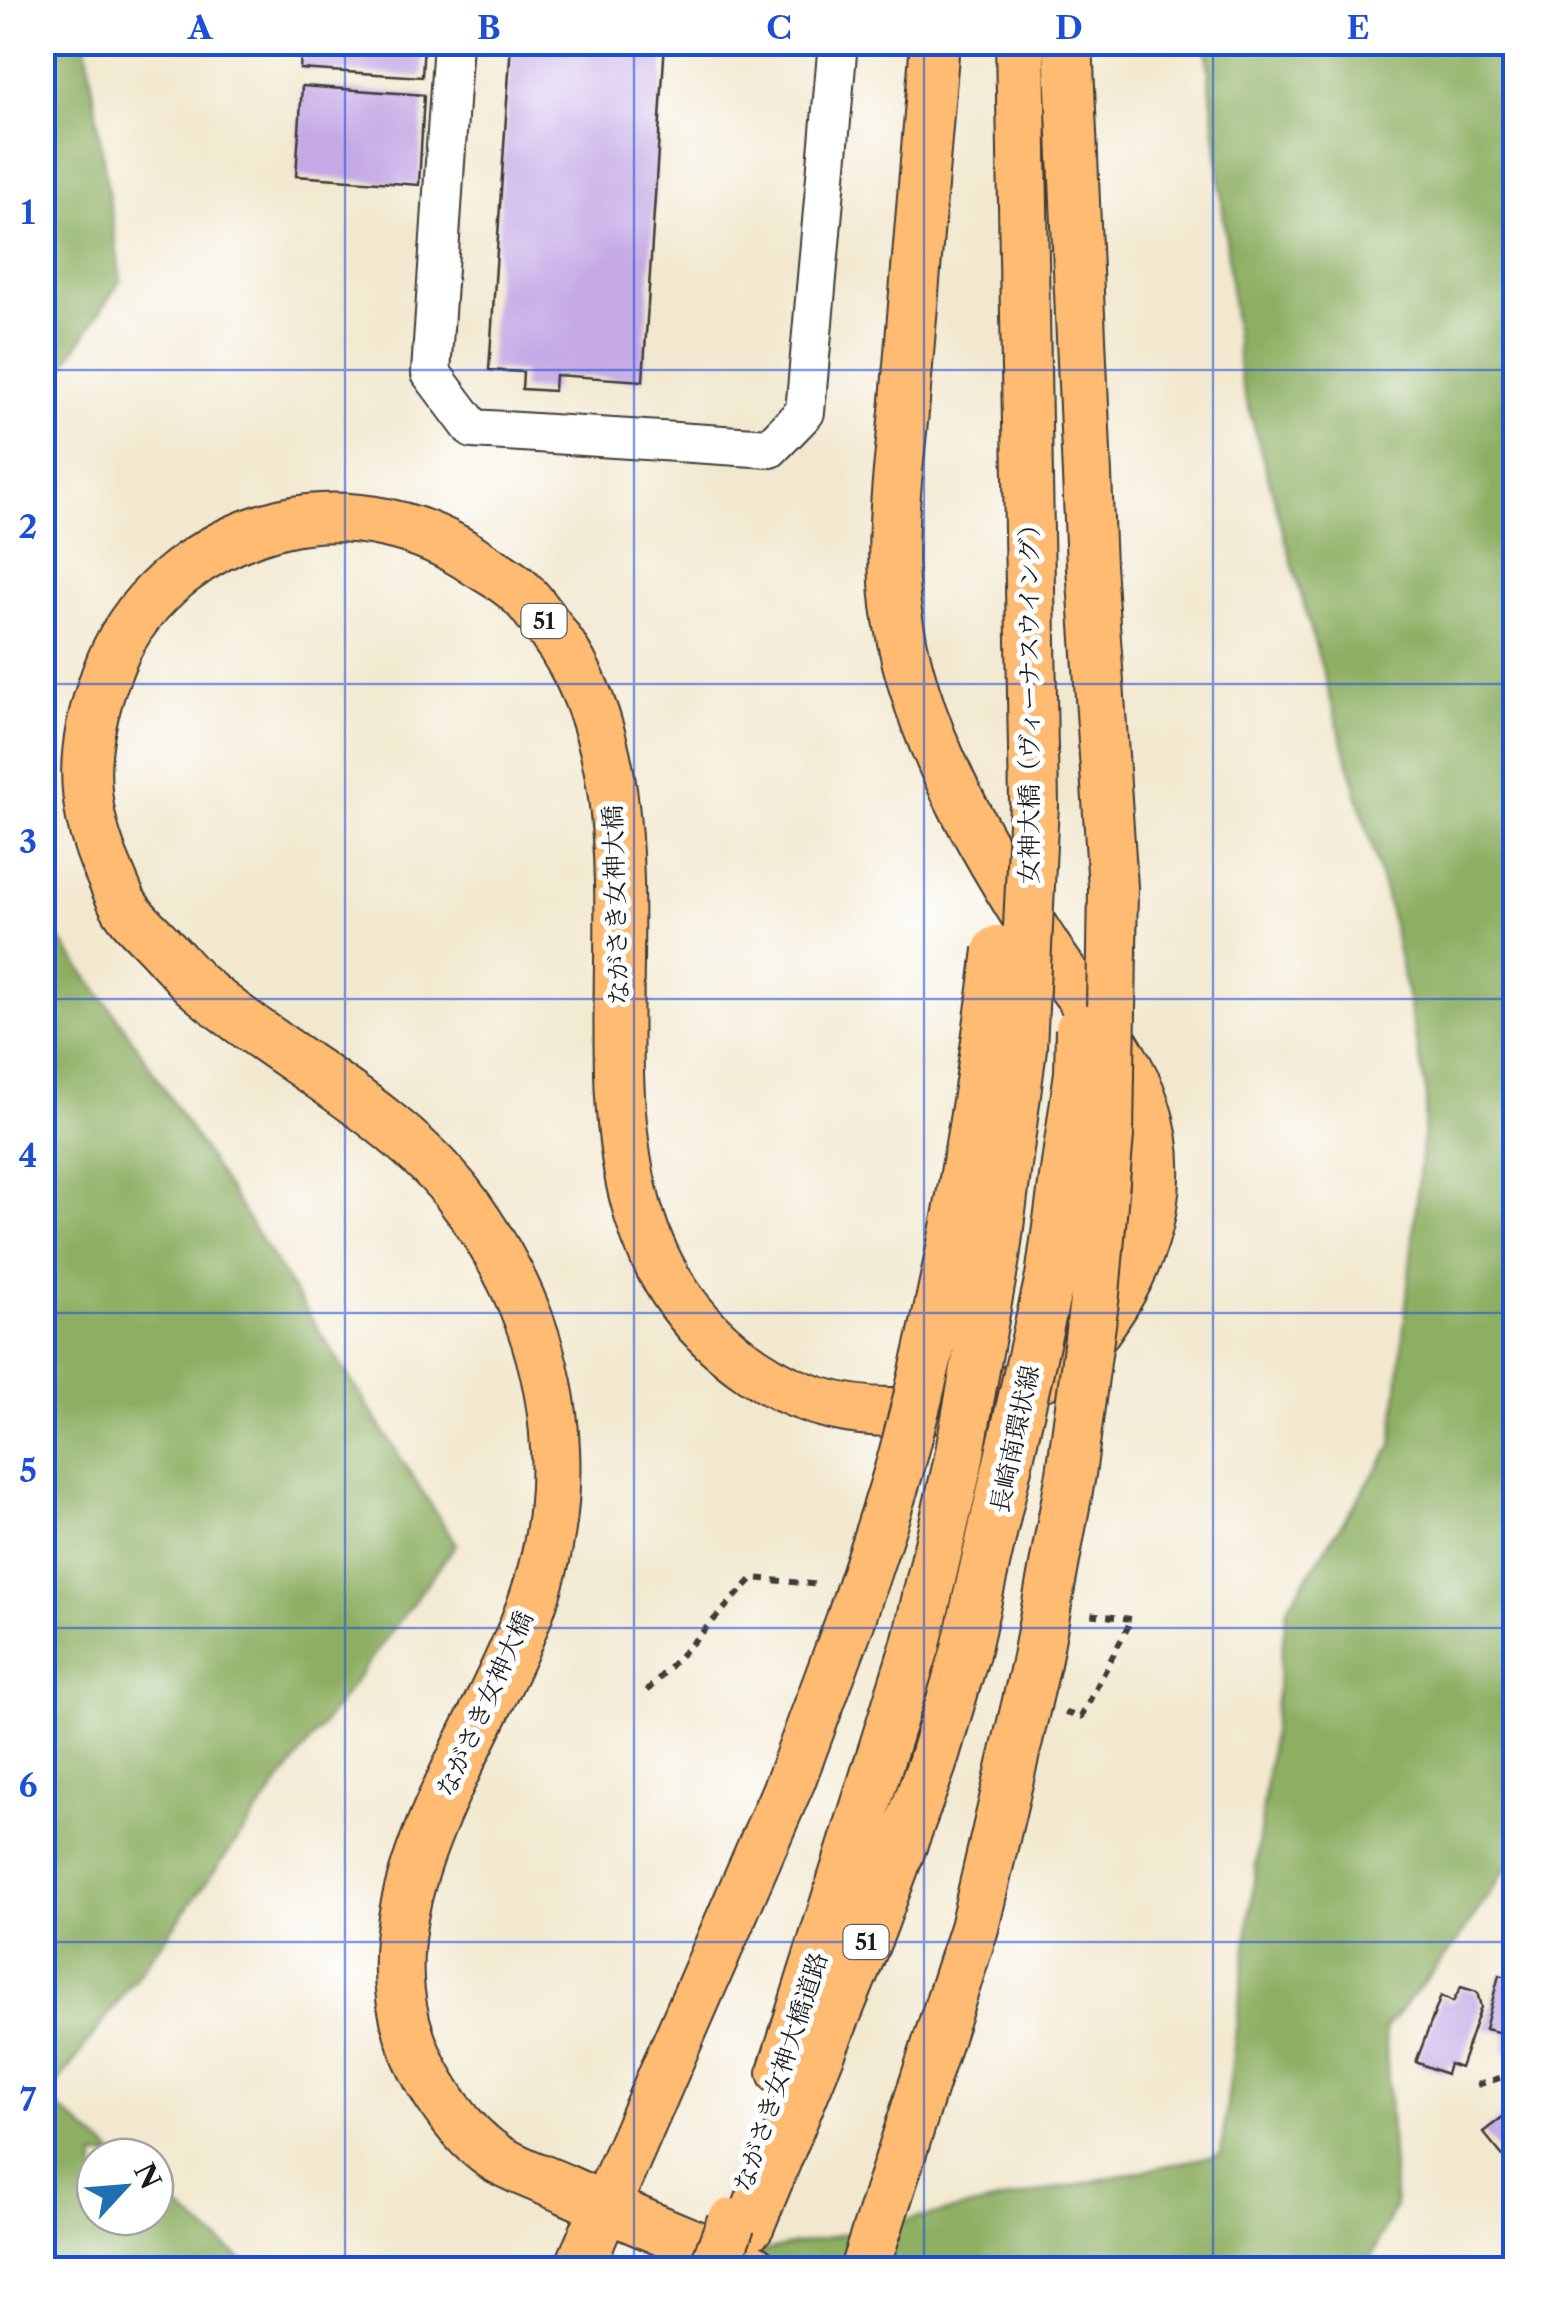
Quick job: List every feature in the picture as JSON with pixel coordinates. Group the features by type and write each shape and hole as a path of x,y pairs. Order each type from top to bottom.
{"main road":[{"name":"ながさき女神大橋","path":"745,2239 605,2207 493,2156 445,2109 411,2049 397,1979 404,1905 427,1833 519,1637 543,1572 556,1490 554,1416 538,1345 510,1271 450,1184 373,1114 193,982 122,905 88,820 87,729 118,644 171,578 228,539 298,519 372,517 452,545 525,595 574,662 601,732 618,828 620,1122 643,1231 674,1293 722,1349 779,1388 828,1407 900,1413 985,1402 1040,1376 1088,1342 1131,1274 1152,1216 1156,1151 1142,1092 1096,1014 1054,960 990,854 947,772 912,682 896,602 896,512 934,42"},
{"name":"女神大橋（ヴィーナスウイング）","path":"916,1644 958,1463 995,1258 1022,1048 1034,804 1020,42"},
{"name":"51","path":"1068,42 1091,566"},
{"path":"864,2270 974,1928 1036,1664 1071,1474 1095,1294 1108,1135 1113,887 1091,566"},
{"name":"長崎南環状線","path":"734,2270 871,1930 932,1764 966,1653 1050,1277 1079,1072 1091,566"},
{"path":"578,2270 791,1780 851,1619 906,1447 951,1255 987,1044 1005,888 1034,804"},
{"name":"ながさき女神大橋道路","path":"713,2270 745,2239 916,1644"}],"lane":[{"path":"453,42 431,373 473,429 770,448 805,412 838,42"}],"path":[{"path":"1477,2085 1516,2073"}],"green space":[{"path":"43,42 86,43 121,280 43,398"},
{"path":"1206,43 1515,43 1515,1855 1457,1942 1385,2029 1395,2206 1366,2269 673,2270 1221,2154 1287,1608 1392,1446 1427,1096 1390,911 1240,377"},
{"path":"42,915 127,1031 456,1544 47,2098 93,2137 75,2137 75,2237 175,2237 175,2205 253,2269 43,2269"}],"building":[{"path":"302,42 424,42 422,77 300,69"},
{"path":"511,42 665,42 643,381 555,375 554,391 522,389 523,372 489,370"},
{"path":"302,86 424,95 419,185 296,176"},
{"path":"1499,1975 1516,1979 1516,2055 1503,2052 1506,2034 1485,2029"},
{"path":"1461,1987 1477,1992 1481,2007 1460,2068 1449,2064 1446,2074 1416,2062 1441,1996 1453,2002"},
{"path":"1508,2113 1516,2122 1516,2172 1483,2132"}]}
